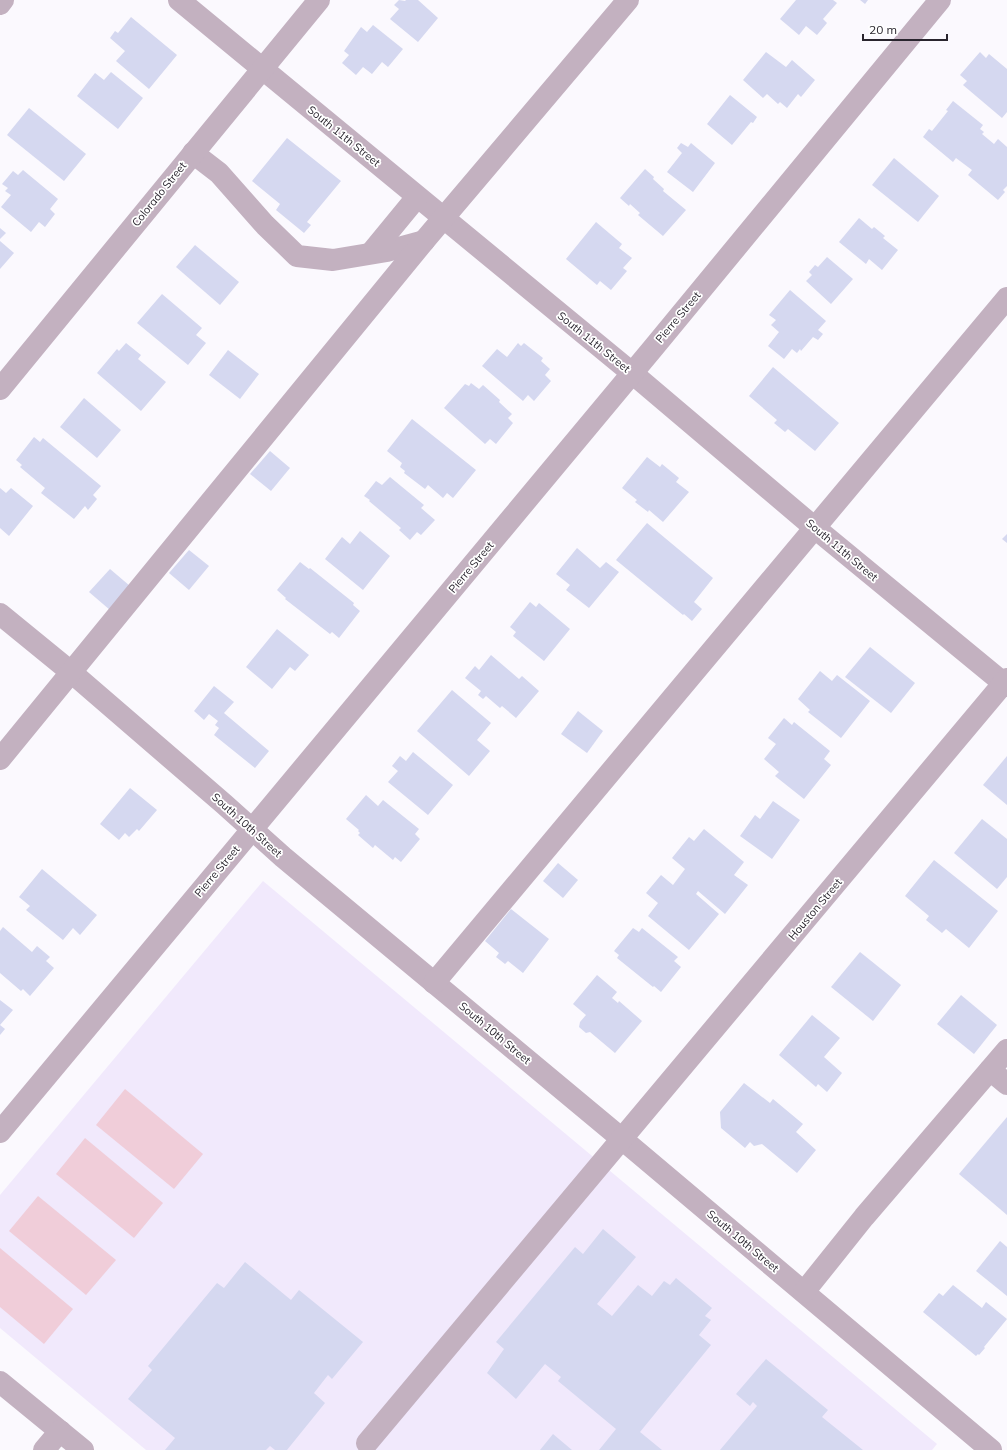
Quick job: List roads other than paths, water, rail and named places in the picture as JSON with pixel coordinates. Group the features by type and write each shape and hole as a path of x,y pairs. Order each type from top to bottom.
{"street":[{"path":"0,4 3,0"},
{"name":"South 11th Street","path":"179,0 632,373 815,528 1006,683"},
{"name":"Colorado Street","path":"0,388 319,0"},
{"path":"0,759 424,241 628,0"},
{"name":"Pierre Street","path":"0,1132 632,373 940,0"},
{"path":"193,153 219,173 265,225 297,256 333,260 387,251 424,241"},
{"path":"371,253 417,197"},
{"path":"434,983 1007,298"},
{"name":"South 10th Street","path":"0,614 71,672 283,857 992,1450"},
{"name":"Houston Street","path":"367,1443 1006,683"},
{"path":"804,1292 864,1216 1007,1050"},
{"path":"990,1070 1007,1084"},
{"path":"0,1382 83,1450"},
{"path":"44,1450 60,1431"}]}
